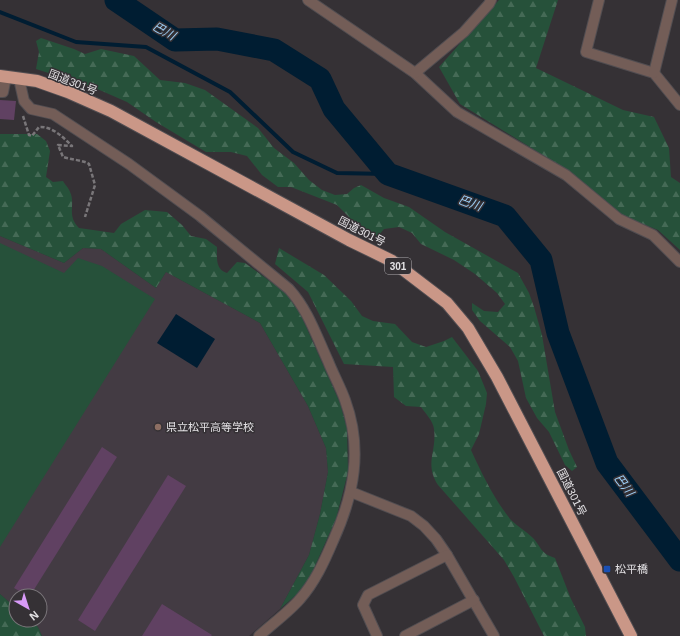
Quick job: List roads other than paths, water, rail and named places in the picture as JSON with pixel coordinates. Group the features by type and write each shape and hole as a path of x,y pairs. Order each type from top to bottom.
{"highway":[{"name":"国道301号","path":"3,77 36,82 68,92 111,111 336,233 392,261 447,303 468,328 497,377 631,636"}],"street":[{"path":"308,0 415,73 457,112 566,175 619,219 653,236 680,262"},
{"path":"415,73 464,32 491,0"},
{"path":"598,0 586,52 654,74 680,105"},
{"path":"654,74 672,0"},
{"path":"0,92 3,92 3,77"},
{"path":"19,79 24,101 31,109 53,114 128,164 200,216 289,289 299,300 307,315 345,400 352,425 355,450 351,492 341,523 314,582 299,601 259,636"},
{"path":"351,492 411,516 428,530 447,555 494,636"},
{"path":"377,636 362,605 368,595 447,555"},
{"path":"405,636 474,600"}],"water":[{"path":"176,314 215,339 197,368 157,343"}],"waterway":[{"name":"巴川","path":"116,0 175,40 217,39 274,50 320,79 334,109 388,174 505,216 541,260 558,333 607,463 680,560"},
{"path":"0,12 76,42 146,47 230,92 293,152 337,173 388,174"}],"place":[{"name":"県立松平高等学校","path":"158,427"},
{"name":"松平橋","path":"607,569"}]}
